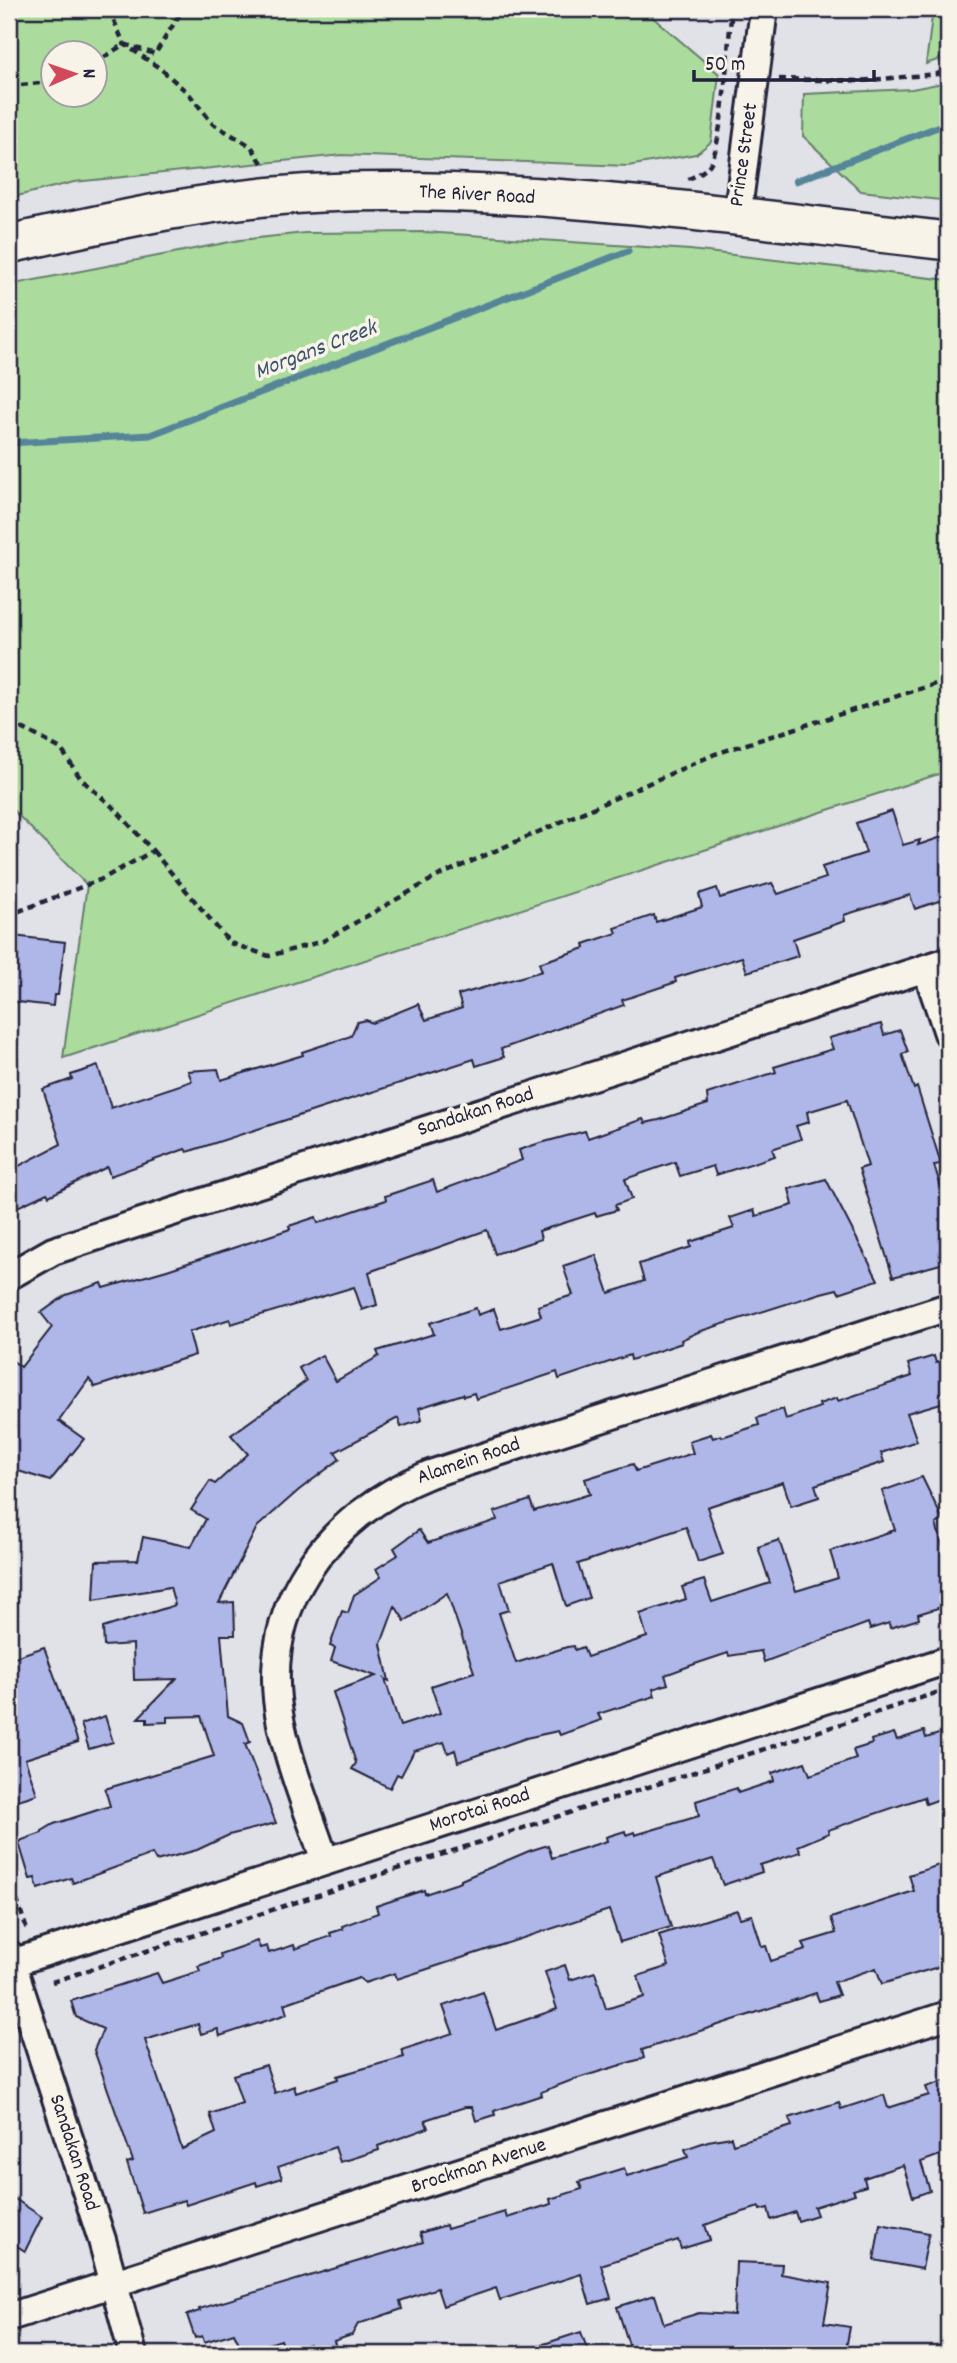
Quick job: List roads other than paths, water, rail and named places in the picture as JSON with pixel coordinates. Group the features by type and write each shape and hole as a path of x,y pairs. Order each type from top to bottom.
{"main road":[{"name":"The River Road","path":"9,244 191,207 321,193 402,192 509,197 948,241"}],"street":[{"name":"Prince Street","path":"737,218 764,9"},
{"path":"937,964 948,1033"},
{"name":"Sandakan Road","path":"9,1276 53,1251 937,964"},
{"name":"Alamein Road","path":"325,1861 281,1723 277,1689 278,1654 298,1587 317,1555 344,1524 400,1486 430,1474 948,1307"},
{"name":"Morotai Road","path":"10,1958 325,1861 948,1660"},
{"name":"Sandakan Road","path":"10,1958 102,2240 133,2354"},
{"name":"Brockman Avenue","path":"9,2317 948,2015"}],"waterway":[{"name":"Morgans Creek","path":"796,181 948,123"},
{"name":"Morgans Creek","path":"9,443 150,435 628,251"}]}
